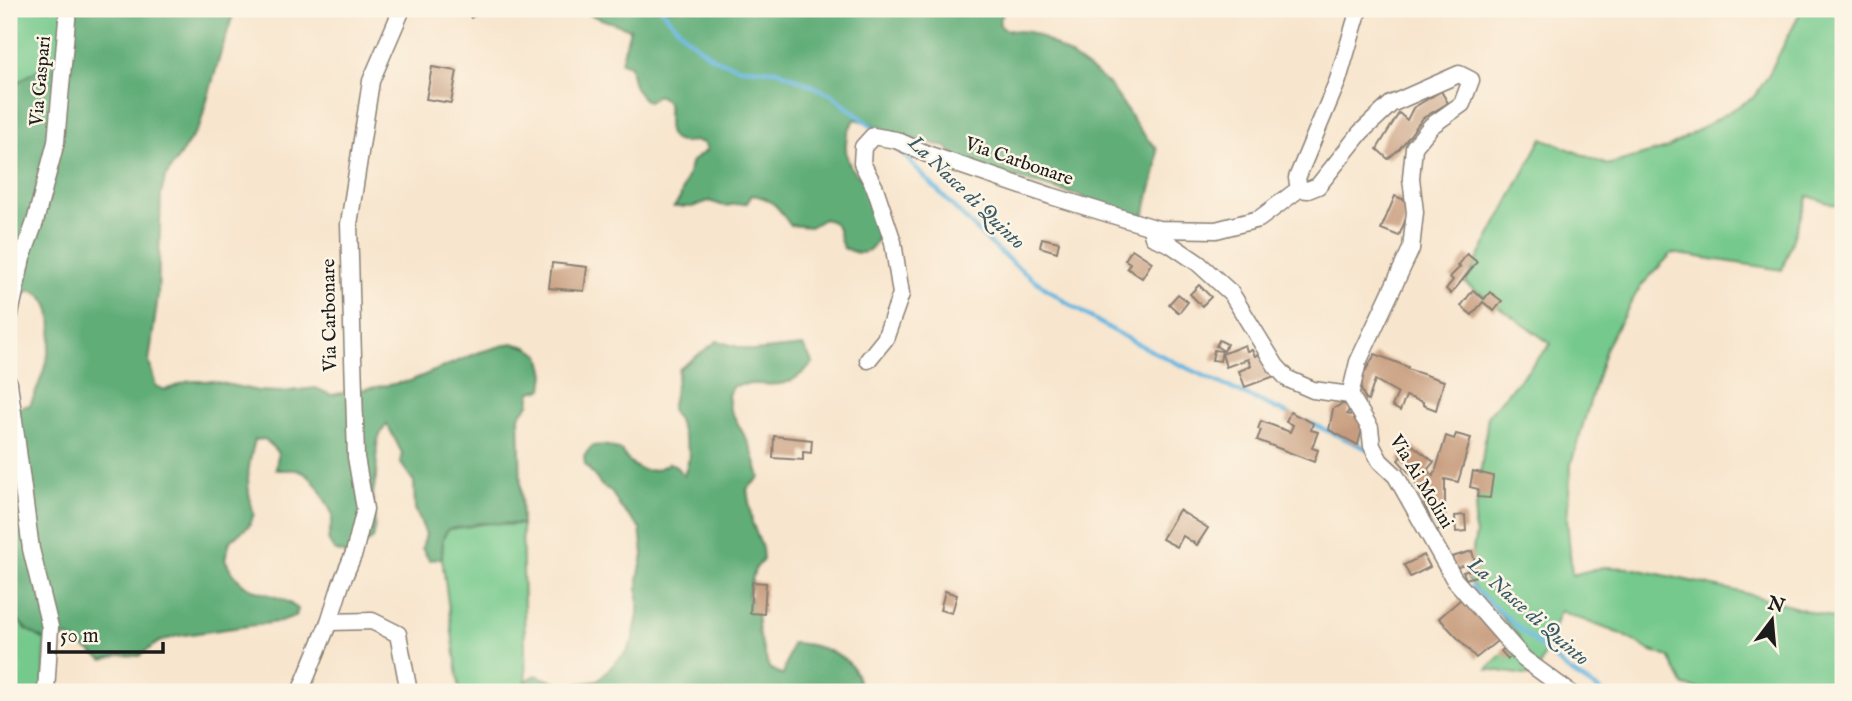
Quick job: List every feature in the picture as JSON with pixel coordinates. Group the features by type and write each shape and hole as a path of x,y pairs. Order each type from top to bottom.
{"street":[{"name":"Via Gaspari","path":"9,319 22,258 35,222 56,142 68,9"},
{"name":"Via Carbonare","path":"300,692 354,553 365,509 356,457 349,224 371,81 402,9"},
{"path":"1299,189 1297,178 1338,80 1359,9"},
{"name":"Via Carbonare","path":"868,360 885,339 901,294 893,242 875,188 862,163 863,147 873,136 896,140 1051,196 1158,229 1216,230 1259,219 1299,189 1308,190 1318,186 1361,132 1391,104 1459,74 1471,80 1462,104 1431,126 1414,147 1411,178 1415,212 1411,249 1358,362 1350,395"},
{"path":"1158,229 1152,233 1153,237 1170,244 1198,263 1231,293 1276,366 1288,379 1313,390 1350,395"},
{"path":"9,383 31,549 50,627 46,692"},
{"name":"Via Ai Molini","path":"1350,395 1370,428 1372,446 1380,461 1396,476 1454,579 1524,659 1569,692"},
{"path":"329,622 372,621 398,634 410,692"}],"green space":[{"path":"9,9 73,9 61,55 9,93"},
{"path":"73,9 238,9 232,18 200,125 165,178 161,195 158,296 149,362 156,386 165,390 189,381 212,381 258,391 281,392 316,388 331,395 410,381 480,352 512,343 527,347 540,355 545,374 543,389 531,392 529,404 519,416 522,524 480,523 448,529 443,538 442,558 429,560 422,548 426,534 415,509 414,482 400,462 402,453 387,424 377,444 373,539 348,555 334,550 328,540 333,515 315,483 299,471 276,469 278,453 265,439 255,440 248,477 254,514 249,526 230,541 225,559 241,582 258,592 287,602 298,609 296,616 277,622 177,636 159,642 139,656 121,655 103,660 68,637 45,640 26,629 9,610 9,410 30,405 47,359 52,324 49,308 42,297 29,290 22,297 9,329 9,93 12,86 61,55"},
{"path":"583,9 1005,9 999,22 1002,28 1029,32 1045,39 1101,78 1114,91 1142,133 1156,147 1156,173 1145,214 1137,215 1105,207 1080,196 965,163 946,147 899,138 883,128 856,119 847,135 846,154 851,168 868,188 873,202 878,238 868,251 856,253 844,249 834,223 824,219 810,227 790,225 774,205 759,196 752,195 747,203 724,206 709,201 692,207 674,207 680,198 692,161 707,150 704,143 676,141 669,132 668,103 658,95 648,102 637,90 630,65 621,62 630,29 596,17"},
{"path":"1802,9 1843,9 1843,208 1808,196 1782,270 1672,253 1640,287 1607,345 1571,464 1567,519 1572,575 1603,567 1631,568 1741,592 1843,621 1843,692 1719,692 1684,686 1669,657 1649,650 1623,635 1560,611 1536,677 1487,669 1519,637 1467,579 1476,534 1474,525 1488,415 1551,344 1465,283 1542,138 1607,165 1667,148 1754,97 1768,76"},
{"path":"717,341 753,351 803,346 813,363 802,374 783,384 733,386 728,395 730,409 751,448 760,477 747,489 752,522 762,548 763,560 755,569 748,595 757,611 759,635 769,668 783,675 792,643 817,647 843,658 849,664 854,670 861,692 526,692 527,680 536,675 565,686 597,681 627,651 633,640 638,614 638,579 643,555 640,528 620,507 611,491 602,486 585,464 584,456 592,446 604,445 621,450 631,463 642,470 654,470 669,463 675,465 684,476 690,455 678,420 671,410 679,369"},
{"path":"497,522 506,525 522,524 526,692 460,692 442,558 443,538 448,529"},
{"path":"9,610 26,629 45,640 44,692 9,692"}],"building":[{"path":"465,9 485,9 471,18"},
{"path":"432,67 457,71 451,103 426,99"},
{"path":"1441,91 1448,103 1423,118 1388,159 1377,149 1399,113 1407,120 1413,108"},
{"path":"1395,196 1412,203 1399,236 1381,229"},
{"path":"1042,238 1059,242 1057,252 1040,247"},
{"path":"1132,249 1152,262 1142,278 1127,268 1130,263 1125,260"},
{"path":"1467,254 1477,262 1451,294 1446,289 1453,280 1450,277"},
{"path":"552,263 587,267 584,291 549,288"},
{"path":"1199,285 1211,297 1202,306 1190,294"},
{"path":"1473,290 1484,299 1490,292 1502,301 1494,311 1483,302 1472,315 1461,306"},
{"path":"1178,294 1188,302 1179,313 1169,304"},
{"path":"1219,340 1227,344 1224,351 1216,346"},
{"path":"1245,345 1247,351 1252,350 1255,356 1266,352 1275,376 1245,387 1239,371 1251,366 1248,359 1226,367 1222,354"},
{"path":"1214,350 1222,351 1220,361 1212,360"},
{"path":"1375,354 1408,367 1407,369 1444,381 1436,410 1406,396 1400,411 1392,406 1398,393 1375,380 1368,401 1366,400 1361,389 1363,375"},
{"path":"1342,404 1351,405 1347,414 1360,417 1362,428 1358,445 1329,430 1333,409"},
{"path":"1290,412 1313,423 1311,430 1318,432 1312,448 1318,450 1314,462 1257,440 1261,421 1290,432 1293,425 1286,422"},
{"path":"1456,434 1471,438 1458,482 1445,479 1445,529 1435,530 1413,477 1398,460 1411,444 1434,462 1427,470 1434,476 1446,436 1454,439"},
{"path":"774,436 812,440 811,453 803,452 803,460 773,458"},
{"path":"1473,471 1493,476 1490,498 1477,497 1478,489 1470,487"},
{"path":"1179,510 1208,528 1197,545 1183,536 1177,547 1162,539"},
{"path":"1465,515 1466,531 1456,532 1455,516"},
{"path":"1472,551 1475,562 1455,568 1452,557"},
{"path":"1424,555 1430,567 1410,577 1404,565"},
{"path":"1476,568 1479,575 1466,579 1463,572"},
{"path":"752,582 766,583 764,614 750,613"},
{"path":"945,591 957,595 952,613 940,610"},
{"path":"1461,599 1501,638 1476,658 1439,618"},
{"path":"1508,645 1515,652 1508,659 1501,651"}],"waterway":[{"name":"La Nasce di Quinto","path":"661,9 686,37 713,58 740,68 777,70 831,94 876,130"},
{"name":"La Nasce di Quinto","path":"896,147 1001,253 1068,303 1141,345 1293,416"},
{"name":"La Nasce di Quinto","path":"1308,422 1370,450"},
{"name":"La Nasce di Quinto","path":"1471,587 1568,670 1602,692"}]}
